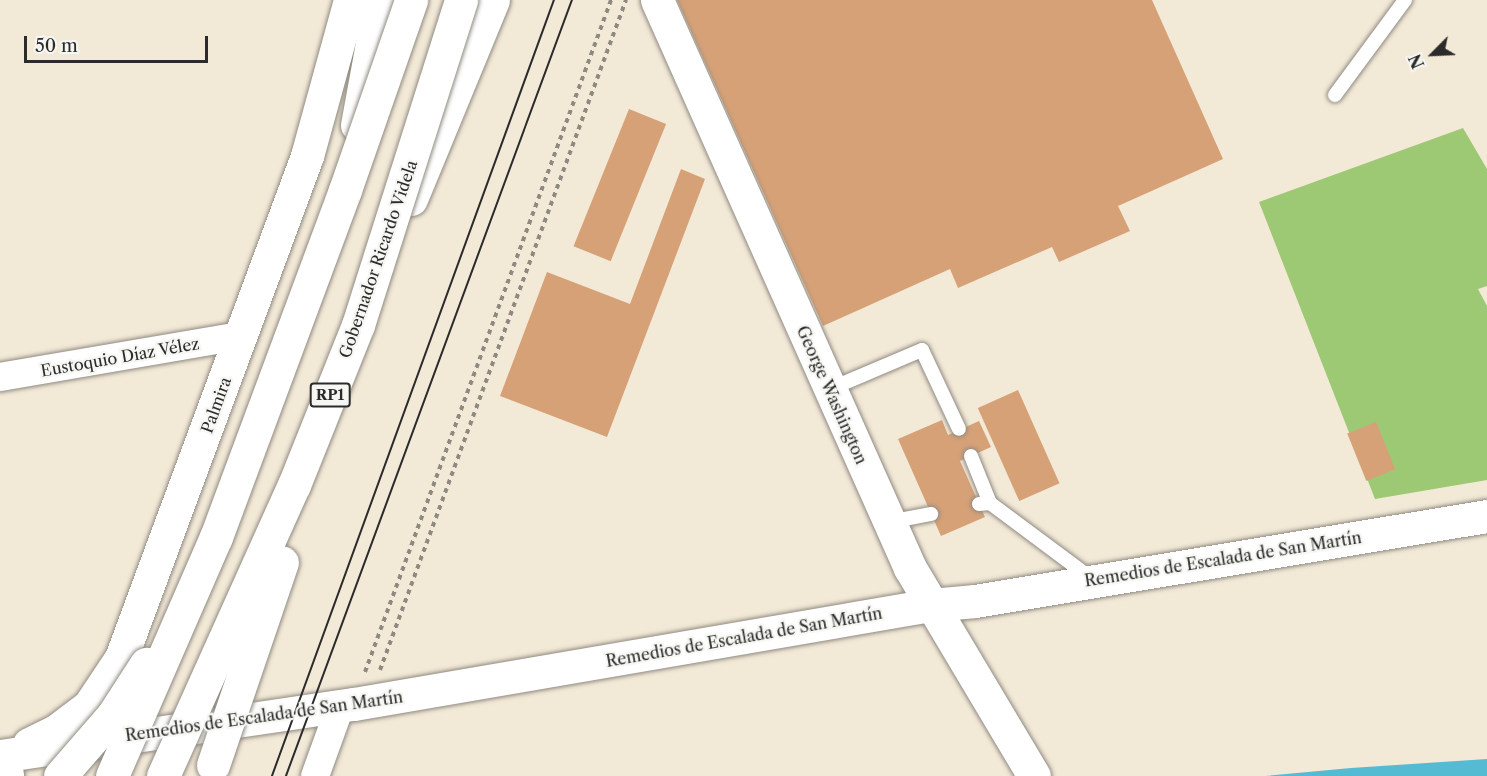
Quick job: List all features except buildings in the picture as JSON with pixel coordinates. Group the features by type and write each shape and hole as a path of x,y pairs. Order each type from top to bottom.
{"main road":[{"name":"Palmira","path":"3,757 56,731 89,706 105,686 153,575 307,156 350,0"},
{"path":"345,190 380,0"},
{"path":"112,776 216,537 345,190 411,0"},
{"name":"Gobernador Ricardo Videla","path":"164,776 294,485 358,325 461,0"},
{"path":"213,765 309,482 358,325 493,0"},
{"name":"George Washington","path":"657,0 888,523 931,605 1034,776"},
{"name":"Remedios de Escalada de San Martín","path":"3,757 354,704 931,605 975,601 1487,516"},
{"path":"60,776 118,707 216,537"},
{"path":"168,731 179,776"}],"street":[{"name":"Eustoquio Díaz Vélez","path":"0,377 241,336"},
{"path":"315,776 354,704"}],"lane":[{"path":"1335,95 1405,0"},
{"path":"829,389 922,350 959,429"},
{"path":"971,456 985,503 1094,580"},
{"path":"888,523 931,514"}],"path":[{"path":"354,704 611,0"},
{"path":"354,704 626,0"}],"green space":[{"path":"1463,128 1487,169 1487,286 1478,289 1487,306 1487,480 1375,499 1259,202"}],"water":[{"path":"1487,759 1487,776 1266,776 1351,768"}],"tram line":[{"path":"272,776 554,0"},
{"path":"286,776 572,0"}]}
